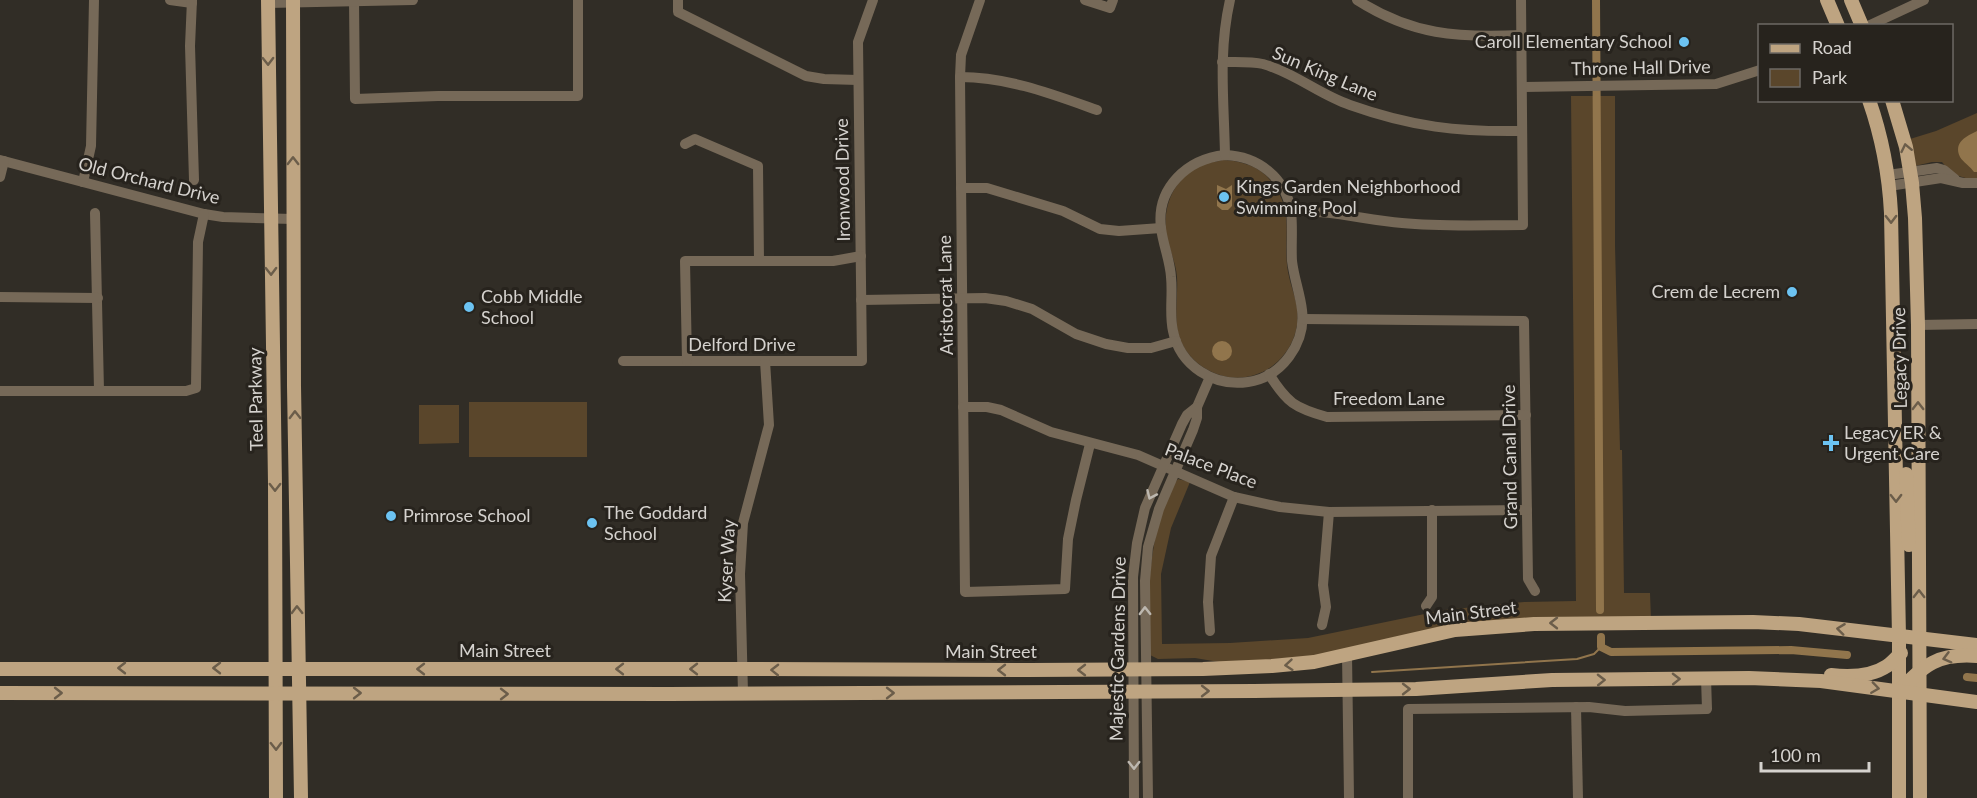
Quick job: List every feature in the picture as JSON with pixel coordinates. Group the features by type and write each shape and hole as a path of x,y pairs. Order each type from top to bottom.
{"main road":[{"path":"1827,0 1837,24"},
{"path":"1851,0 1861,24"},
{"path":"293,1 294,386 301,798"},
{"name":"Teel Parkway","path":"268,2 276,798"},
{"name":"Legacy Drive","path":"1869,102 1888,180 1892,325 1919,569 1920,798"},
{"name":"Legacy Drive","path":"1893,102 1906,147 1911,177 1915,218 1918,325 1907,474 1899,637 1899,798"},
{"path":"1892,325 1918,325"},
{"path":"273,386 294,386"},
{"name":"Main Street","path":"0,669 975,670 1272,666 1314,662 1455,630 1534,624 1753,622 1799,624 1977,645"},
{"path":"1749,678 1770,672 1842,676 1866,674 1887,666 1919,638"},
{"path":"1899,692 1919,670 1942,657 1977,656"},
{"path":"92,668 93,693"},
{"path":"457,694 458,669"},
{"path":"975,670 975,692"},
{"path":"0,693 457,694 1416,689 1552,680 1749,678 1821,681 1977,702"}],"street":[{"path":"83,182 91,146 94,0"},
{"path":"170,0 192,1 190,46 195,180"},
{"path":"268,2 413,0"},
{"path":"354,1 355,99 438,96 578,96 578,0"},
{"path":"678,0 678,12 806,76 858,80"},
{"name":"Ironwood Drive","path":"862,361 858,42 873,0"},
{"name":"Aristocrat Lane","path":"980,0 961,55 960,77 966,592 1065,589 1068,539 1090,444"},
{"path":"1085,0 1112,4"},
{"path":"1224,155 1222,62 1224,27 1230,0"},
{"path":"1357,0 1379,14 1411,27 1443,34 1478,37 1521,35"},
{"path":"1291,212 1310,210 1367,220 1423,225 1523,225 1521,0"},
{"path":"1872,24 1924,0"},
{"name":"Sun King Lane","path":"1222,62 1266,65 1283,71 1347,104 1391,119 1432,128 1474,132 1522,131"},
{"name":"Throne Hall Drive","path":"1522,87 1716,84 1758,71"},
{"path":"960,77 984,77 1007,81 1097,110"},
{"path":"686,144 695,139 758,166 759,261"},
{"path":"1224,155 1244,157 1270,171 1285,191 1291,212 1292,264 1303,319 1298,342 1288,359 1258,380 1221,381 1210,377 1186,360 1173,331 1171,275 1161,228 1165,199 1175,179 1185,168 1204,159 1224,155"},
{"path":"0,177 2,160"},
{"name":"Old Orchard Drive","path":"2,160 204,214 223,217 293,219"},
{"path":"1888,180 1911,177 1941,178 1963,183 1977,183"},
{"path":"961,188 987,189 1009,195 1063,212 1100,229 1119,231 1161,228"},
{"path":"95,213 99,390"},
{"path":"0,391 193,390 196,388 198,242 204,214"},
{"path":"687,362 685,261 833,261 861,256"},
{"path":"0,297 98,298"},
{"path":"861,300 962,298 1006,300 1032,309 1076,334 1106,344 1128,348 1151,348 1176,340"},
{"name":"Grand Canal Drive","path":"1303,319 1524,321 1528,579 1535,591"},
{"path":"1918,325 1977,324"},
{"name":"Delford Drive","path":"623,361 862,361"},
{"name":"Kyser Way","path":"743,693 740,574 743,523 769,425 765,361"},
{"name":"Freedom Lane","path":"1269,374 1289,402 1305,411 1328,417 1526,415"},
{"name":"Majestic Gardens Drive","path":"1140,669 1148,548 1159,509 1197,418 1197,407 1210,377"},
{"name":"Palace Place","path":"963,407 987,407 1001,410 1051,432 1138,455 1234,496 1280,507 1329,512 1527,510"},
{"name":"Majestic Gardens Drive","path":"1134,798 1140,669 1134,560 1145,508 1182,424 1187,415 1197,407"},
{"path":"1210,631 1208,602 1211,556 1234,496"},
{"path":"1426,606 1432,597 1432,510"},
{"path":"1322,625 1326,607 1323,585 1329,512"},
{"path":"1347,654 1349,798"},
{"path":"1408,798 1408,709 1576,707 1625,711 1707,709 1706,678"},
{"name":"Majestic Gardens Drive","path":"1140,691 1148,798"},
{"path":"1576,707 1578,798"}],"green space":[{"path":"1571,96 1615,96 1615,245 1624,593 1650,593 1651,620 1561,620 1329,655 1225,663 1195,658 1158,659 1148,654 1147,613 1155,538 1161,514 1178,479 1190,482 1171,528 1161,574 1162,644 1308,638 1444,610 1524,602 1576,601"},
{"path":"1977,113 1977,179 1958,175 1942,162 1915,166 1910,139 1936,131"},
{"path":"1223,160 1256,168 1271,181 1279,193 1286,215 1288,272 1298,319 1292,342 1278,361 1269,369 1258,374 1234,378 1212,372 1201,366 1185,349 1180,339 1176,314 1177,277 1166,233 1166,212 1177,185 1201,165"},
{"path":"469,402 587,402 587,457 469,457"},
{"path":"419,405 459,405 459,443 419,444"}],"shaded area":[{"path":"1977,131 1977,172 1974,172 1960,157 1958,147 1962,140"},
{"name":"Kings Garden Neighborhood Swimming Pool","path":"1217,185 1226,189 1232,185 1232,206 1228,210 1222,210 1217,206"},
{"path":"1222,341 1229,344 1232,351 1229,358 1222,361 1215,358 1212,351 1215,344"}],"waterway":[{"path":"1596,0 1600,610"},
{"path":"1601,637 1601,647 1611,652 1791,650 1847,655"},
{"path":"1372,672 1577,659 1594,654 1601,647"},
{"path":"1967,677 1977,678"}],"place":[{"name":"Caroll Elementary School","path":"1684,42"},
{"name":"Kings Garden Neighborhood Swimming Pool","path":"1224,197"},
{"name":"Crem de Lecrem","path":"1792,292"},
{"name":"Cobb Middle School","path":"469,307"},
{"name":"Legacy ER & Urgent Care","path":"1831,443"},
{"name":"Primrose School","path":"391,516"},
{"name":"The Goddard School","path":"592,523"}]}
